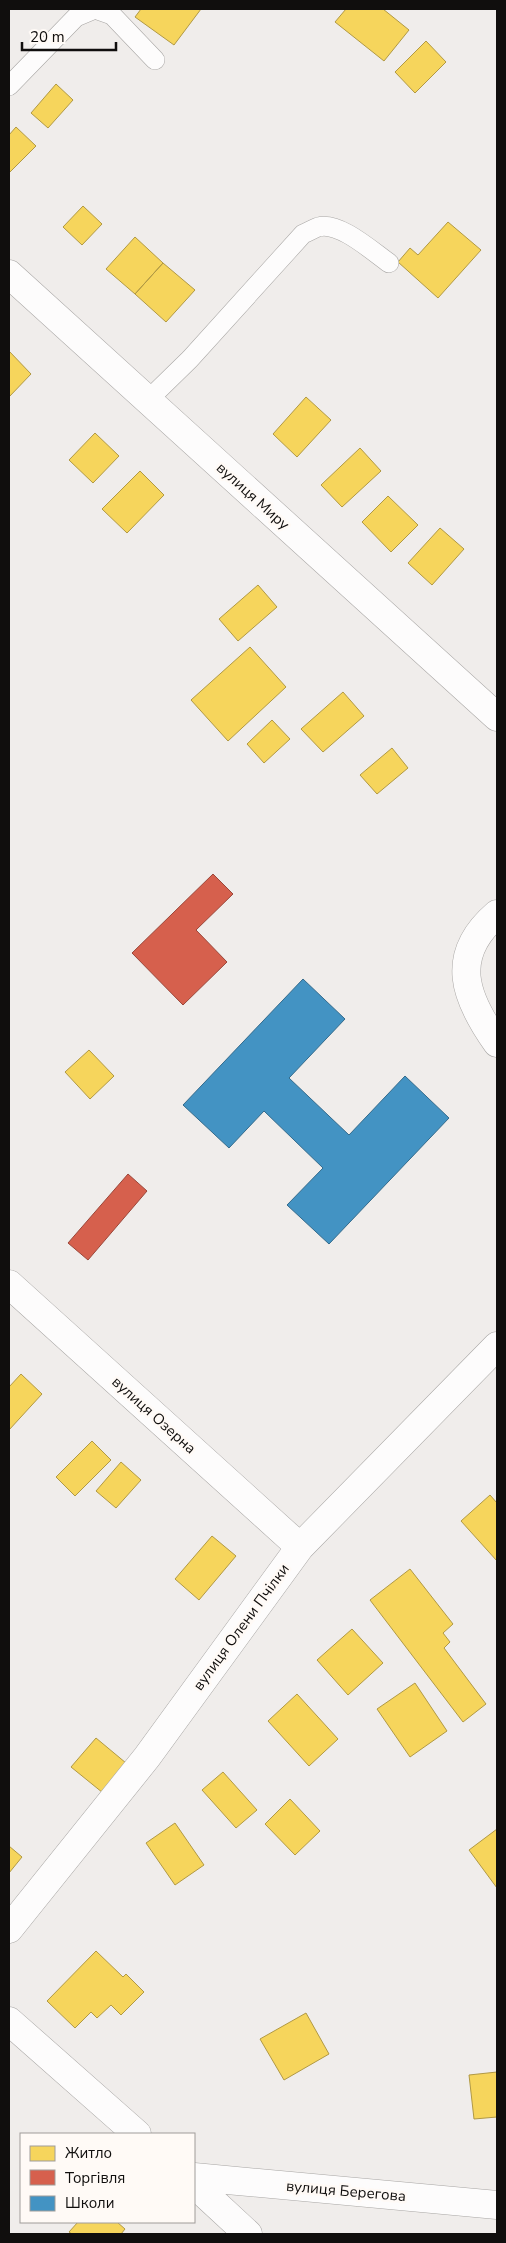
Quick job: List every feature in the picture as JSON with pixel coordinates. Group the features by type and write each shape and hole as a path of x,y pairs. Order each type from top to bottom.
{"street":[{"name":"вулиця Миру","path":"9,274 497,717"},
{"path":"497,914 476,935 466,959 468,990 479,1018 497,1044"},
{"name":"вулиця Озерна","path":"9,1284 300,1547"},
{"name":"вулиця Олени Пчілки","path":"9,1929 147,1757 300,1547 497,1346"},
{"path":"9,2021 137,2133"},
{"name":"вулиця Берегова","path":"195,2177 497,2205"},
{"path":"195,2185 248,2234"}],"lane":[{"path":"9,86 76,17 95,9 112,15 155,60"},
{"path":"148,400 190,359 303,234 319,227 330,227 348,234 388,262"}],"building: Житло":[{"path":"141,9 201,9 174,45 135,17"},
{"path":"346,9 383,9 409,30 384,61 335,22"},
{"path":"426,41 446,62 415,93 395,72"},
{"path":"56,84 73,100 48,128 31,113"},
{"path":"16,127 36,146 9,173 9,135"},
{"path":"83,206 102,224 82,245 63,227"},
{"path":"448,222 481,250 438,298 398,262 410,248 418,255"},
{"path":"135,237 163,263 135,294 106,269"},
{"path":"163,263 195,290 166,322 135,294"},
{"path":"9,351 31,374 9,397"},
{"path":"306,397 331,420 297,457 273,434"},
{"path":"95,433 119,456 93,483 69,460"},
{"path":"360,448 381,471 342,507 321,485"},
{"path":"140,471 164,495 127,533 102,509"},
{"path":"388,496 418,525 391,552 362,522"},
{"path":"440,528 464,549 432,585 408,563"},
{"path":"258,585 277,607 238,641 219,619"},
{"path":"250,647 286,687 228,741 191,700"},
{"path":"343,692 364,716 323,752 301,729"},
{"path":"272,720 290,739 264,763 247,744"},
{"path":"392,748 408,768 377,794 360,775"},
{"path":"89,1050 114,1076 90,1099 65,1072"},
{"path":"21,1374 42,1394 9,1430 9,1387"},
{"path":"92,1441 111,1460 75,1496 56,1477"},
{"path":"121,1462 141,1480 116,1508 96,1491"},
{"path":"490,1495 497,1503 497,1561 461,1521"},
{"path":"212,1536 236,1556 199,1600 175,1579"},
{"path":"410,1569 453,1624 443,1633 450,1642 444,1648 486,1704 463,1722 370,1600"},
{"path":"352,1629 383,1663 348,1695 317,1660"},
{"path":"415,1683 447,1731 410,1757 377,1709"},
{"path":"297,1694 338,1739 309,1766 268,1721"},
{"path":"96,1738 132,1768 108,1797 71,1767"},
{"path":"223,1772 257,1810 236,1828 202,1790"},
{"path":"290,1799 320,1831 295,1855 265,1824"},
{"path":"175,1823 204,1865 175,1885 146,1843"},
{"path":"497,1829 497,1888 469,1850"},
{"path":"9,1846 22,1857 9,1873"},
{"path":"96,1951 123,1977 126,1974 144,1992 121,2015 111,2005 97,2018 91,2012 75,2028 47,2001"},
{"path":"306,2013 329,2054 284,2080 260,2039"},
{"path":"497,2072 497,2117 474,2119 469,2075"},
{"path":"77,2223 118,2223 125,2229 121,2234 72,2234 69,2232"}],"building: Торгівля":[{"path":"213,874 233,894 196,930 227,962 183,1005 132,953"},
{"path":"128,1174 147,1191 88,1260 68,1243"}],"building: Школи":[{"path":"303,979 345,1019 289,1078 349,1135 405,1076 449,1118 329,1244 287,1205 323,1168 264,1111 229,1148 183,1105"}]}
